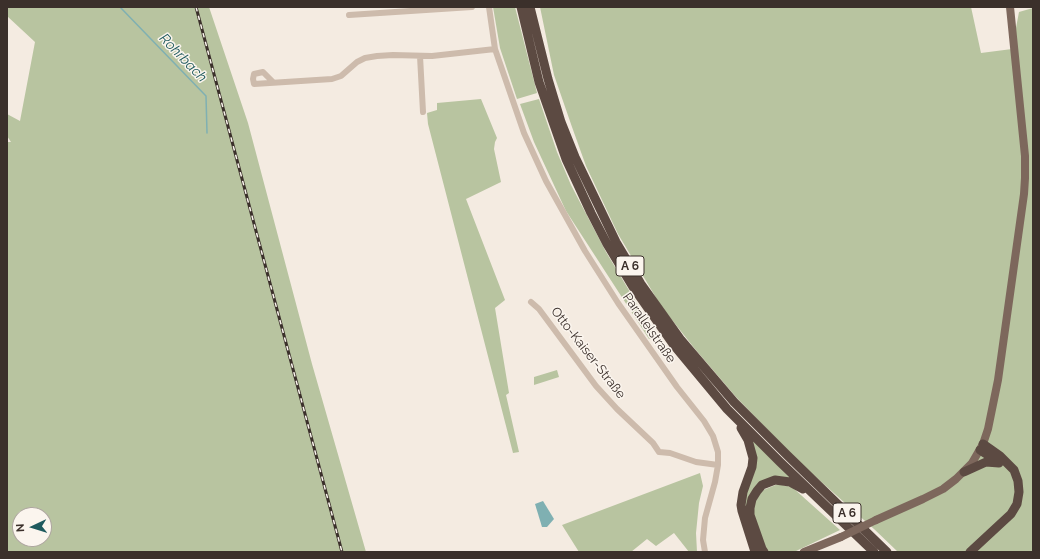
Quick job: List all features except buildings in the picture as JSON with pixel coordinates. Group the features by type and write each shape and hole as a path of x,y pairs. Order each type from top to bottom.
{"highway":[{"name":"A 6","path":"521,7 540,82 566,159 591,213 616,260 652,315 694,370 727,409 874,552"},
{"name":"A 6","path":"530,7 548,79 575,157 589,189 616,242 642,284 681,340 734,402 887,551"},
{"path":"727,409 743,431 752,449 752,467 743,492 741,505 755,552"},
{"path":"962,552 1003,515 1009,508 1013,496 1013,483 1008,472 982,447"},
{"path":"970,552 1011,514 1017,504 1019,492 1018,481 1014,470 1000,456 982,447"},
{"path":"964,472 986,462 996,462 1000,464"},
{"path":"764,552 750,515 752,499 762,485 775,480 790,482 800,487 831,511"}],"main road":[{"path":"808,551 944,489 964,472 972,463 982,447 990,422 997,391 1024,194 1025,162 1010,7"}],"street":[{"path":"349,15 415,9 472,7"},
{"name":"Parallelstraße","path":"489,7 495,48 524,132 546,182 622,309 676,387 710,430 713,436 718,452 718,465 705,518 703,540 704,552"},
{"path":"273,82 332,79 341,76 357,62 365,58 377,56 394,54 432,56 495,48"},
{"path":"420,56 423,112"},
{"name":"Otto-Kaiser-Straße","path":"531,302 539,309 596,386 617,409 653,443 659,452 670,453 696,462 718,465"}],"green space":[{"path":"7,7 209,7 248,123 312,364 366,552 7,552 7,142 11,142 7,136 7,114 20,121 35,42 7,16"},
{"path":"493,7 515,7 537,93 517,99 500,48"},
{"path":"540,7 971,7 981,53 1012,49 1019,12 1033,8 1033,552 898,552 798,461 736,397 661,306 618,234 586,166 554,75"},
{"path":"481,99 497,138 494,149 501,182 466,199 505,300 495,308 509,393 506,395 519,452 513,453 428,124 427,113 437,110 437,103"},
{"path":"539,99 557,152 571,185 606,252 657,337 649,339 566,211 534,142 520,104"},
{"path":"557,370 559,377 534,385 534,377"},
{"path":"754,440 791,478 770,478 745,513 745,496 752,442"},
{"path":"700,473 703,486 699,503 696,533 697,552 689,552 674,533 656,546 647,539 631,552 579,552 562,525"},
{"path":"778,484 792,487 840,530 794,552 767,552 752,513 753,506 761,491"}],"water":[{"path":"543,501 554,519 547,527 542,527 535,504"}],"waterway":[{"name":"Rohrbach","path":"120,7 206,96 207,133"}],"railway":[{"path":"196,7 342,552"}]}
